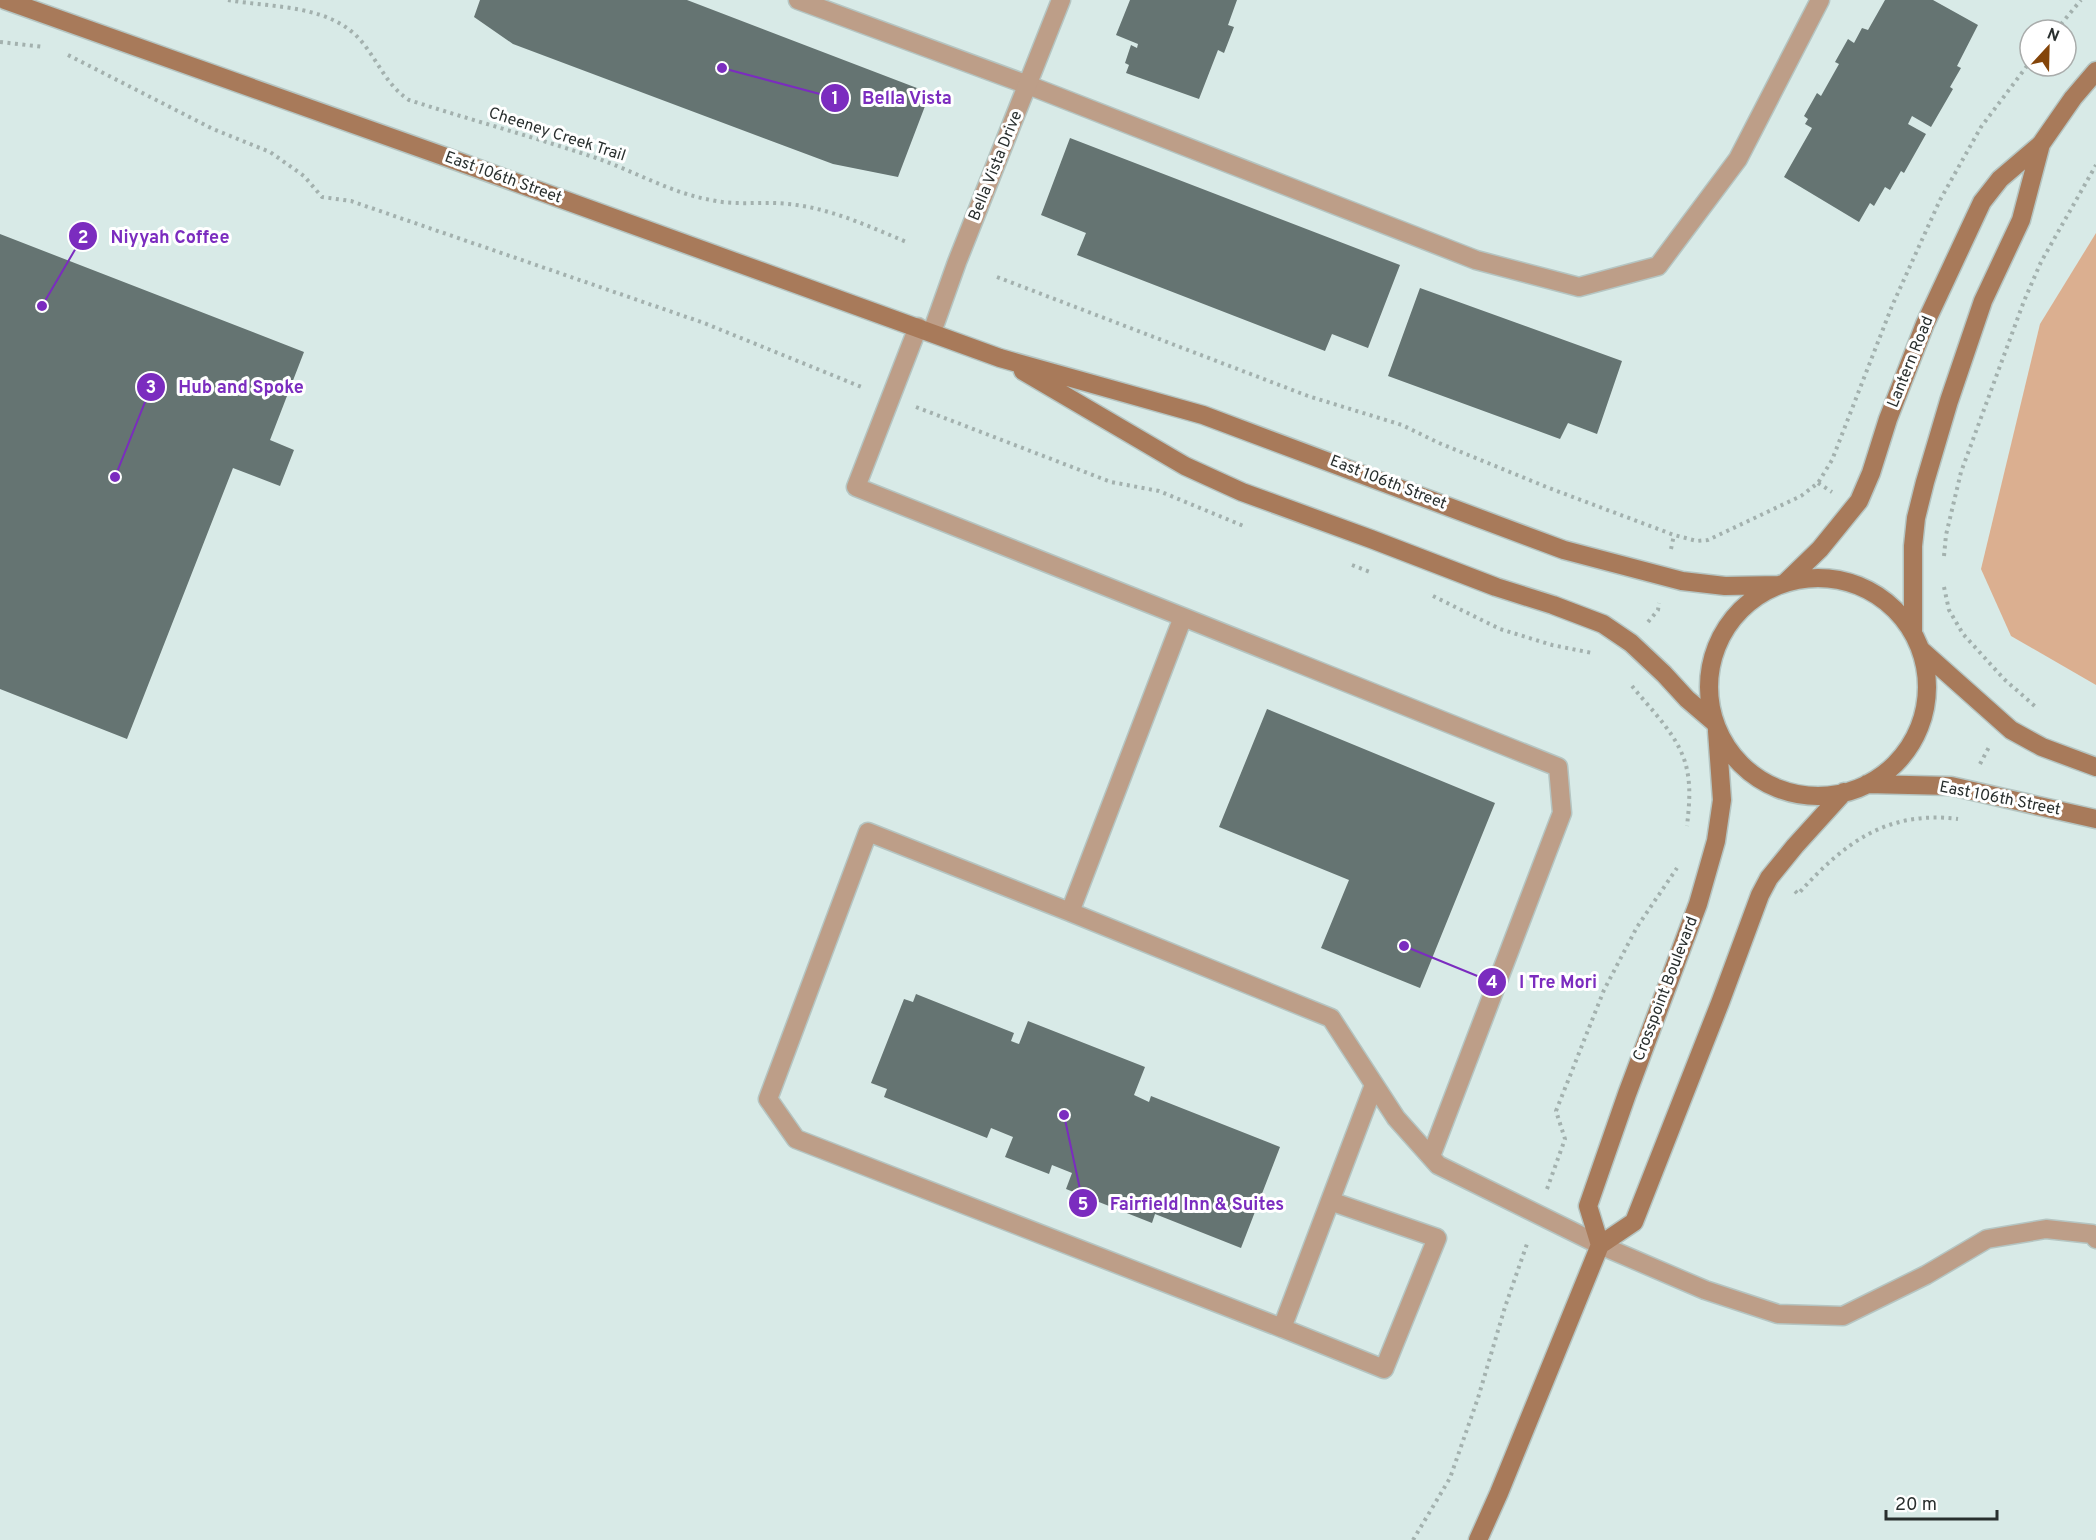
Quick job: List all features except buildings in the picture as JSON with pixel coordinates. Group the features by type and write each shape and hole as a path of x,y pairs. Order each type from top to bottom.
{"main road":[{"name":"East 106th Street","path":"5,0 1000,358 1203,415 1564,550 1665,577 1725,586 1782,584"},
{"name":"Lantern Road","path":"1782,584 1820,549 1855,507 1871,473 1888,420 1925,324 1982,202 2000,179 2041,144 2073,98 2096,71"},
{"name":"Lantern Road","path":"1912,632 1916,518 1925,482 1983,300 2020,220 2041,144"},
{"name":"East 106th Street","path":"1000,358 1194,471 1242,492 1371,538 1496,587 1603,624 1631,643 1716,725"},
{"path":"1716,725 1741,764 1759,778 1779,788 1800,794 1822,795 1844,792 1867,784 1886,772 1902,756 1915,737 1923,716 1927,694 1926,671 1912,632 1889,604 1857,585 1840,580 1803,579 1782,584"},
{"name":"Crosspoint Boulevard","path":"1600,1245 1588,1206 1698,904 1716,841 1722,800 1716,725 1709,686 1711,668 1716,650 1734,617 1747,604 1782,584"},
{"path":"1920,649 2004,724 2042,747 2096,766"},
{"name":"East 106th Street","path":"1867,784 1951,786 2096,819"},
{"path":"1478,1540 1600,1245 1634,1222 1720,1004 1756,904 1769,878 1844,792"}],"street":[{"path":"798,0 1028,85 1476,260 1580,287 1658,266 1738,159 1820,0"},
{"name":"Bella Vista Drive","path":"1061,0 957,261 890,398 856,487 1183,616"},
{"path":"1070,912 1183,616 1558,767 1562,813 1431,1156"},
{"path":"1330,1201 1437,1238 1384,1369 796,1139 768,1099 868,832 1331,1018 1396,1118 1438,1165 1600,1245 1705,1290 1778,1314 1843,1316 1926,1275 1987,1239 2046,1229 2095,1236"},
{"path":"1282,1328 1374,1085"}],"path":[{"name":"Cheeney Creek Trail","path":"228,0 306,10 340,24 355,33 397,92 409,100 599,159 665,186 703,198 741,204 789,204 817,209 857,221 909,243"},
{"path":"2066,18 2081,0"},
{"path":"0,42 49,48"},
{"path":"66,54 213,129 270,152 304,176 322,197 351,201 704,323 890,398 1112,482 1159,492 1255,530"},
{"path":"997,278 1308,396 1402,425 1439,443 1549,488 1674,535 1697,541 1708,540 1801,496 1818,483 1836,450 1892,306 1940,200 1981,127 2018,78"},
{"path":"1944,561 1946,535 1961,472 2024,301 2046,252 2096,165"},
{"path":"1818,483 1834,493"},
{"path":"1631,643 1658,610 1674,535"},
{"path":"1341,561 1374,573"},
{"path":"1944,578 1945,600 1956,625 2004,679 2042,713"},
{"path":"1424,592 1500,629 1552,645 1597,655"},
{"path":"1628,681 1663,724 1683,756 1688,771 1689,787 1686,835"},
{"path":"1972,790 1982,758 2004,724"},
{"path":"1798,894 1844,852 1884,826 1907,819 1925,817 1966,820"},
{"path":"1413,1540 1450,1478 1478,1398 1505,1307 1565,1139 1556,1111 1604,990 1637,927 1681,862"}],"shaded area":[{"path":"2096,233 2096,685 2011,636 1981,569 2040,324"}],"place":[{"name":"Bella Vista","path":"722,68"},
{"name":"Niyyah Coffee","path":"42,306"},
{"name":"Hub and Spoke","path":"115,477"},
{"name":"I Tre Mori","path":"1404,946"},
{"name":"Fairfield Inn & Suites","path":"1064,1115"}]}
